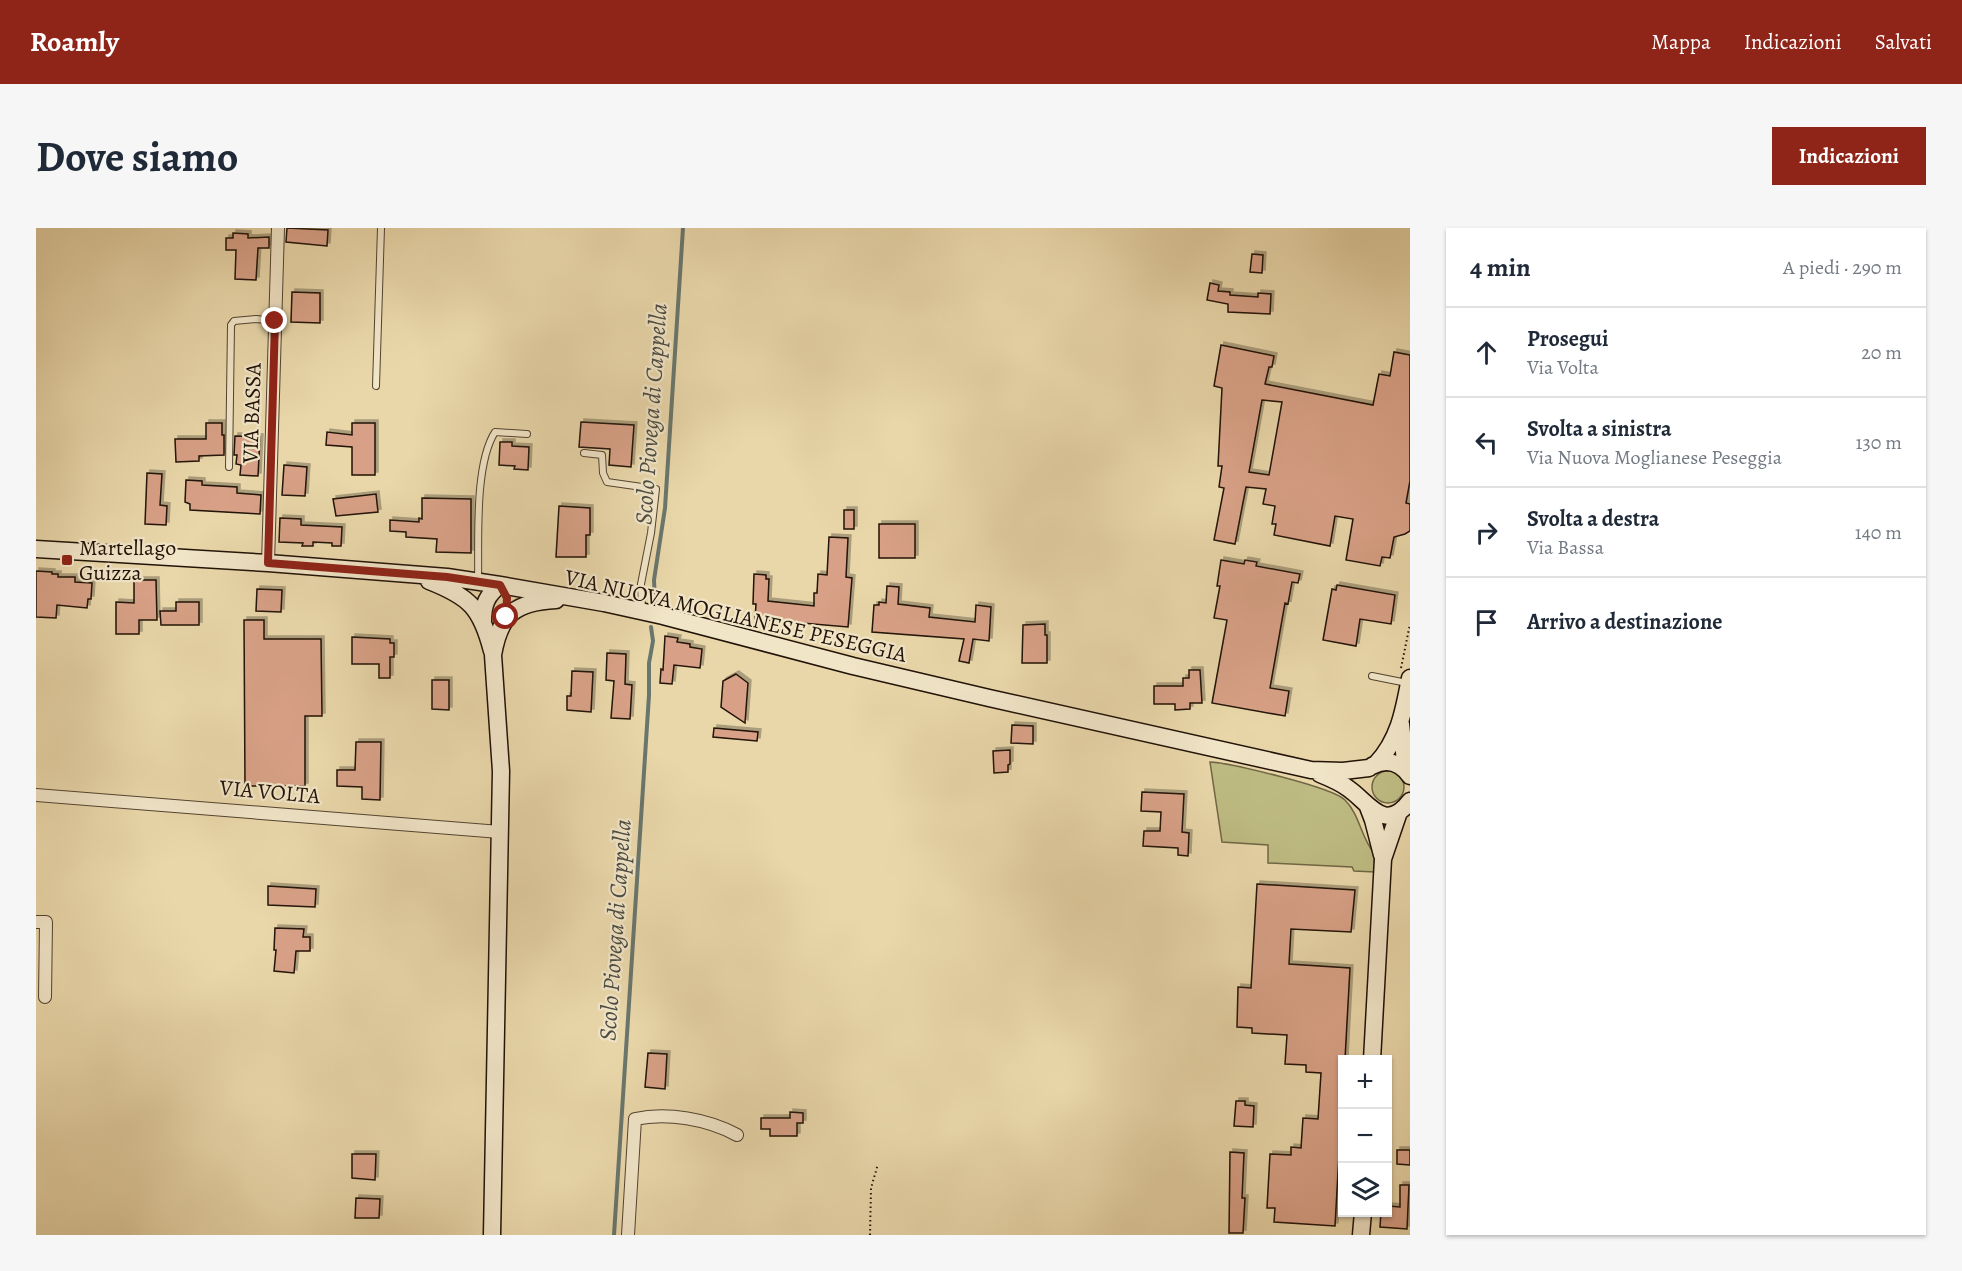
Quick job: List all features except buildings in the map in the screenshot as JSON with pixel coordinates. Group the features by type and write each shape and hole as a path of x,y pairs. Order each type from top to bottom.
{"main road":[{"name":"VIA NUOVA MOGLIANESE PESEGGIA","path":"36,549 268,563 414,575 500,585 642,612 961,692 1311,770 1343,771 1393,762 1408,773"},
{"path":"414,575 454,591 471,605 483,621"},
{"path":"492,1235 501,760 493,655 483,621 483,610 486,599 500,585 507,598 506,617 496,638 493,655"},
{"path":"506,617 521,606 532,603 581,599"},
{"path":"1372,1055 1383,859 1373,820 1365,804 1360,784 1363,776 1390,747 1401,724 1409,681"},
{"path":"1401,724 1408,773"},
{"name":"VIA NUOVA MOGLIANESE PESEGGIA","path":"1311,770 1343,784 1365,804 1383,815 1406,806"},
{"path":"1383,859 1406,806"},
{"path":"1361,1235 1363,1217"}],"street":[{"name":"VIA BASSA","path":"268,563 278,228"},
{"name":"VIA VOLTA","path":"36,795 500,832"},
{"path":"36,922 46,922 45,997"},
{"path":"628,1235 635,1119 649,1116 703,1122 722,1127 737,1135"}],"lane":[{"path":"376,386 381,228"},
{"path":"229,467 231,325 240,319 275,321"},
{"path":"478,582 481,484 489,442 495,432 527,434"},
{"path":"584,453 602,455 603,473 607,482 656,489 651,533 641,584 642,612"},
{"path":"1372,676 1409,681"}],"path":[{"path":"870,1235 872,1188 878,1164"}],"shaded area":[{"path":"1210,762 1258,771 1302,783 1345,800 1354,812 1374,853 1375,872 1354,871 1352,867 1268,863 1268,845 1222,842"},
{"path":"1388,771 1400,775 1404,787 1400,799 1388,803 1376,799 1372,787 1376,775"}],"waterway":[{"name":"Scolo Piovega di Cappella","path":"655,603 654,580 665,508 683,228"},
{"name":"Scolo Piovega di Cappella","path":"614,1235 649,695 649,663 653,641 651,627"}],"place":[{"name":"Martellago Guizza","path":"67,560"}],"route":[{"path":"275,321 268,563 447,577 500,585 506,592 508,606 506,617"}]}
